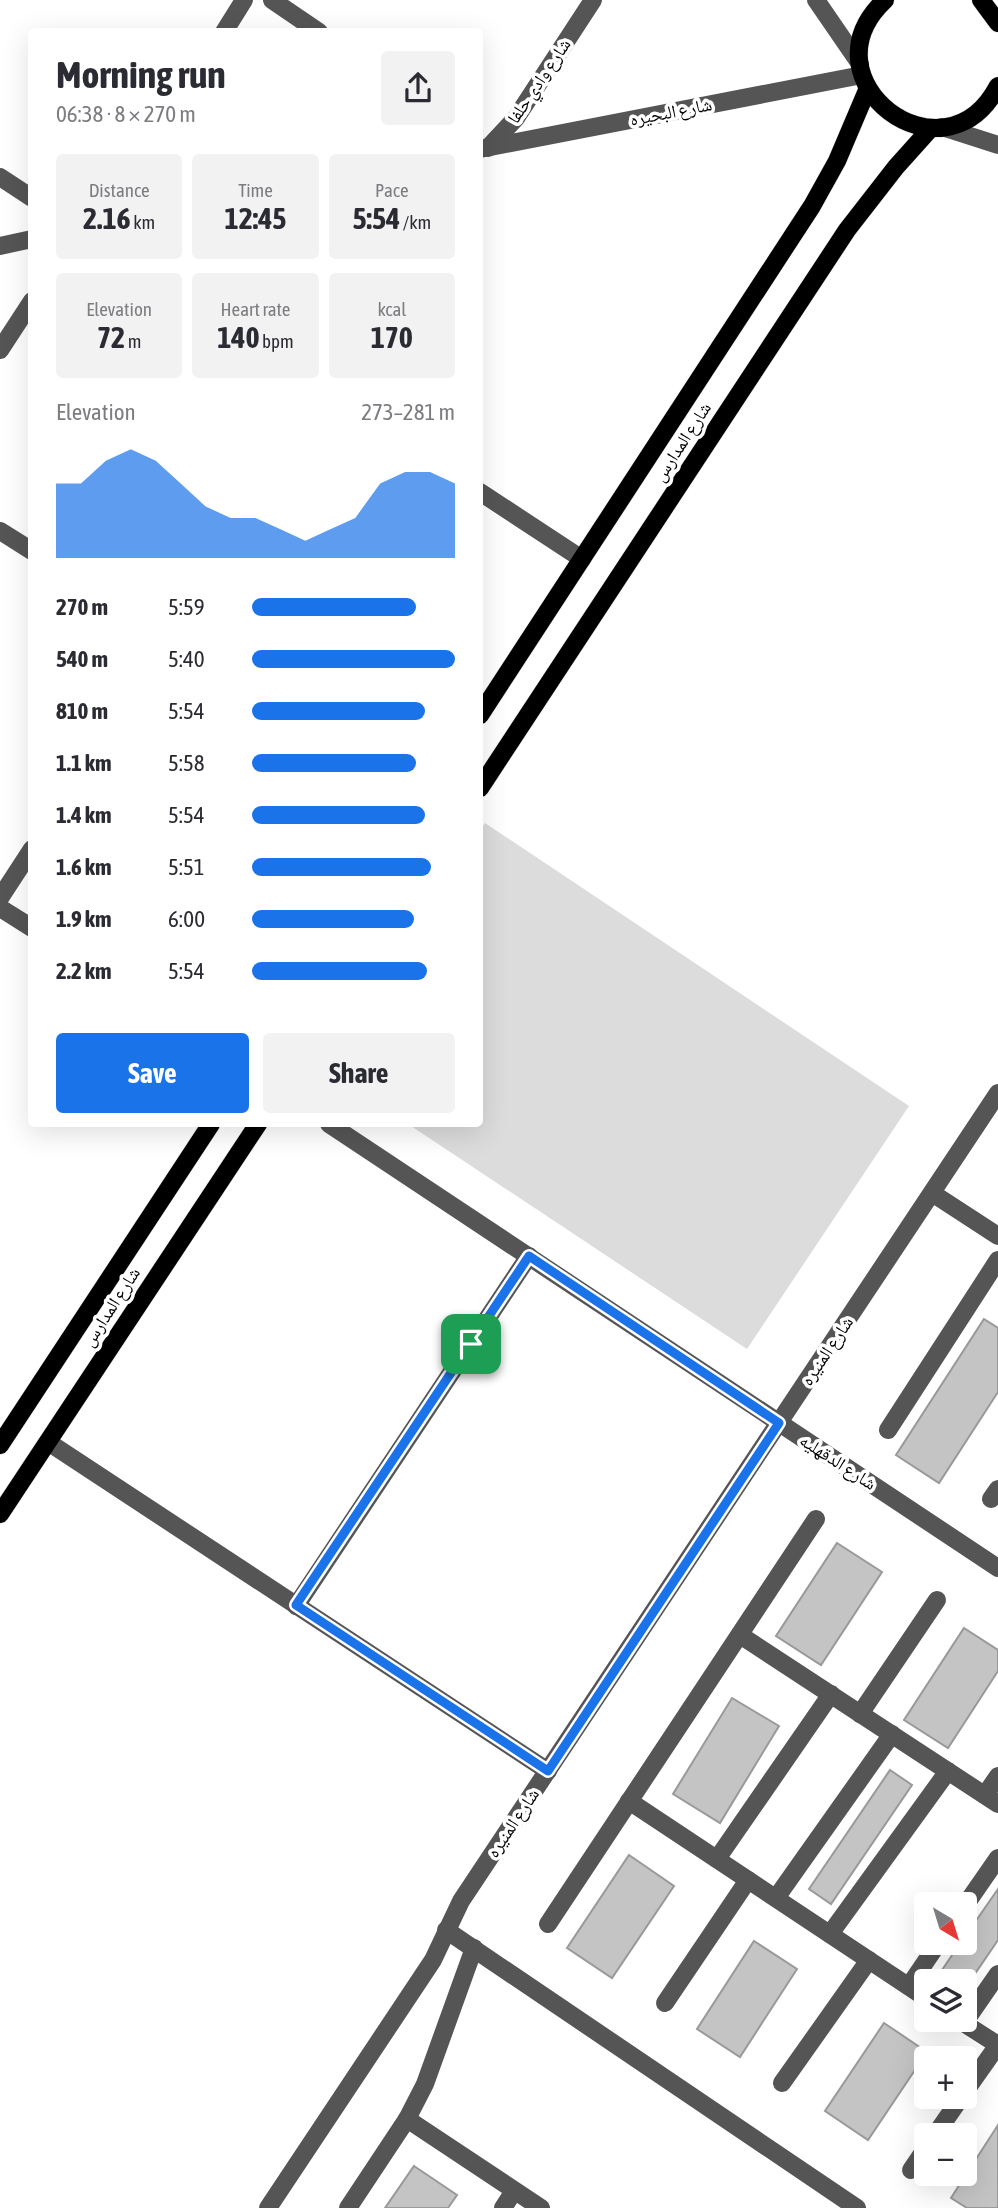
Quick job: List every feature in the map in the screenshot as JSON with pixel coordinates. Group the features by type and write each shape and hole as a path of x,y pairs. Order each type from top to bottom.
{"main road":[{"name":"شارع المدارس","path":"483,710 812,206 842,150 863,76 860,45 865,26 885,0"},
{"path":"981,0 998,23"},
{"path":"863,76 882,107 901,121 937,127 961,121 978,112 998,86"},
{"name":"شارع المدارس","path":"483,783 848,230 896,167 937,127"},
{"name":"شارع المدارس","path":"0,1445 209,1127"},
{"name":"شارع المدارس","path":"0,1514 256,1127"}],"street":[{"path":"226,28 244,0"},
{"path":"272,0 313,28"},
{"name":"شارع وادي حلفا","path":"483,147 516,118 593,0"},
{"path":"816,0 863,76"},
{"name":"شارع البحيره","path":"483,148 863,76"},
{"path":"937,127 998,145"},
{"path":"0,177 28,195"},
{"path":"0,246 28,240"},
{"path":"0,350 28,307"},
{"path":"483,494 582,558"},
{"path":"0,531 28,548"},
{"path":"0,898 28,855"},
{"path":"0,908 28,926"},
{"name":"شارع المنيره","path":"268,2208 433,1960 461,1900 998,1093"},
{"name":"شارع الدقهليه","path":"334,1127 998,1568"},
{"path":"932,1193 998,1236"},
{"path":"296,1605 529,1256"},
{"path":"888,1430 998,1260"},
{"path":"48,1442 548,1771"},
{"path":"548,1924 816,1519"},
{"path":"860,1714 937,1600"},
{"path":"740,1635 991,1799 998,1776"},
{"path":"717,1859 831,1694"},
{"path":"776,1898 891,1734"},
{"path":"830,1934 948,1771"},
{"path":"629,1801 914,1990"},
{"path":"974,1892 998,1858"},
{"path":"664,2003 748,1880"},
{"path":"446,1930 857,2208"},
{"path":"348,2208 407,2119 433,2066 474,1948"},
{"path":"909,1986 930,1955"},
{"path":"782,2083 869,1960"},
{"path":"977,2001 998,1974"},
{"path":"977,2031 998,2045 977,2075"},
{"path":"407,2119 541,2208"},
{"path":"911,2170 914,2166"},
{"path":"503,2208 514,2190"}],"shaded area":[{"path":"485,823 909,1106 747,1349 413,1127 483,1127"}],"building":[{"path":"984,1319 998,1328 998,1392 939,1483 896,1455"},
{"path":"837,1543 882,1572 821,1665 776,1636"},
{"path":"964,1628 998,1650 998,1671 948,1748 904,1720"},
{"path":"732,1698 779,1726 720,1823 673,1794"},
{"path":"890,1770 912,1785 831,1904 809,1889"},
{"path":"629,1855 674,1886 612,1978 567,1948"},
{"path":"998,1889 998,1940 977,1971 943,1969 952,1955 977,1955 977,1919"},
{"path":"754,1941 797,1969 740,2057 697,2029"},
{"path":"884,2023 918,2046 914,2046 914,2071 868,2140 825,2111"},
{"path":"998,2125 998,2208 967,2208 951,2198 959,2186 977,2186 977,2158"},
{"path":"414,2166 457,2195 448,2208 385,2208"}],"route":[{"path":"529,1256 779,1423 548,1771 296,1605 471,1344 529,1256"}]}
